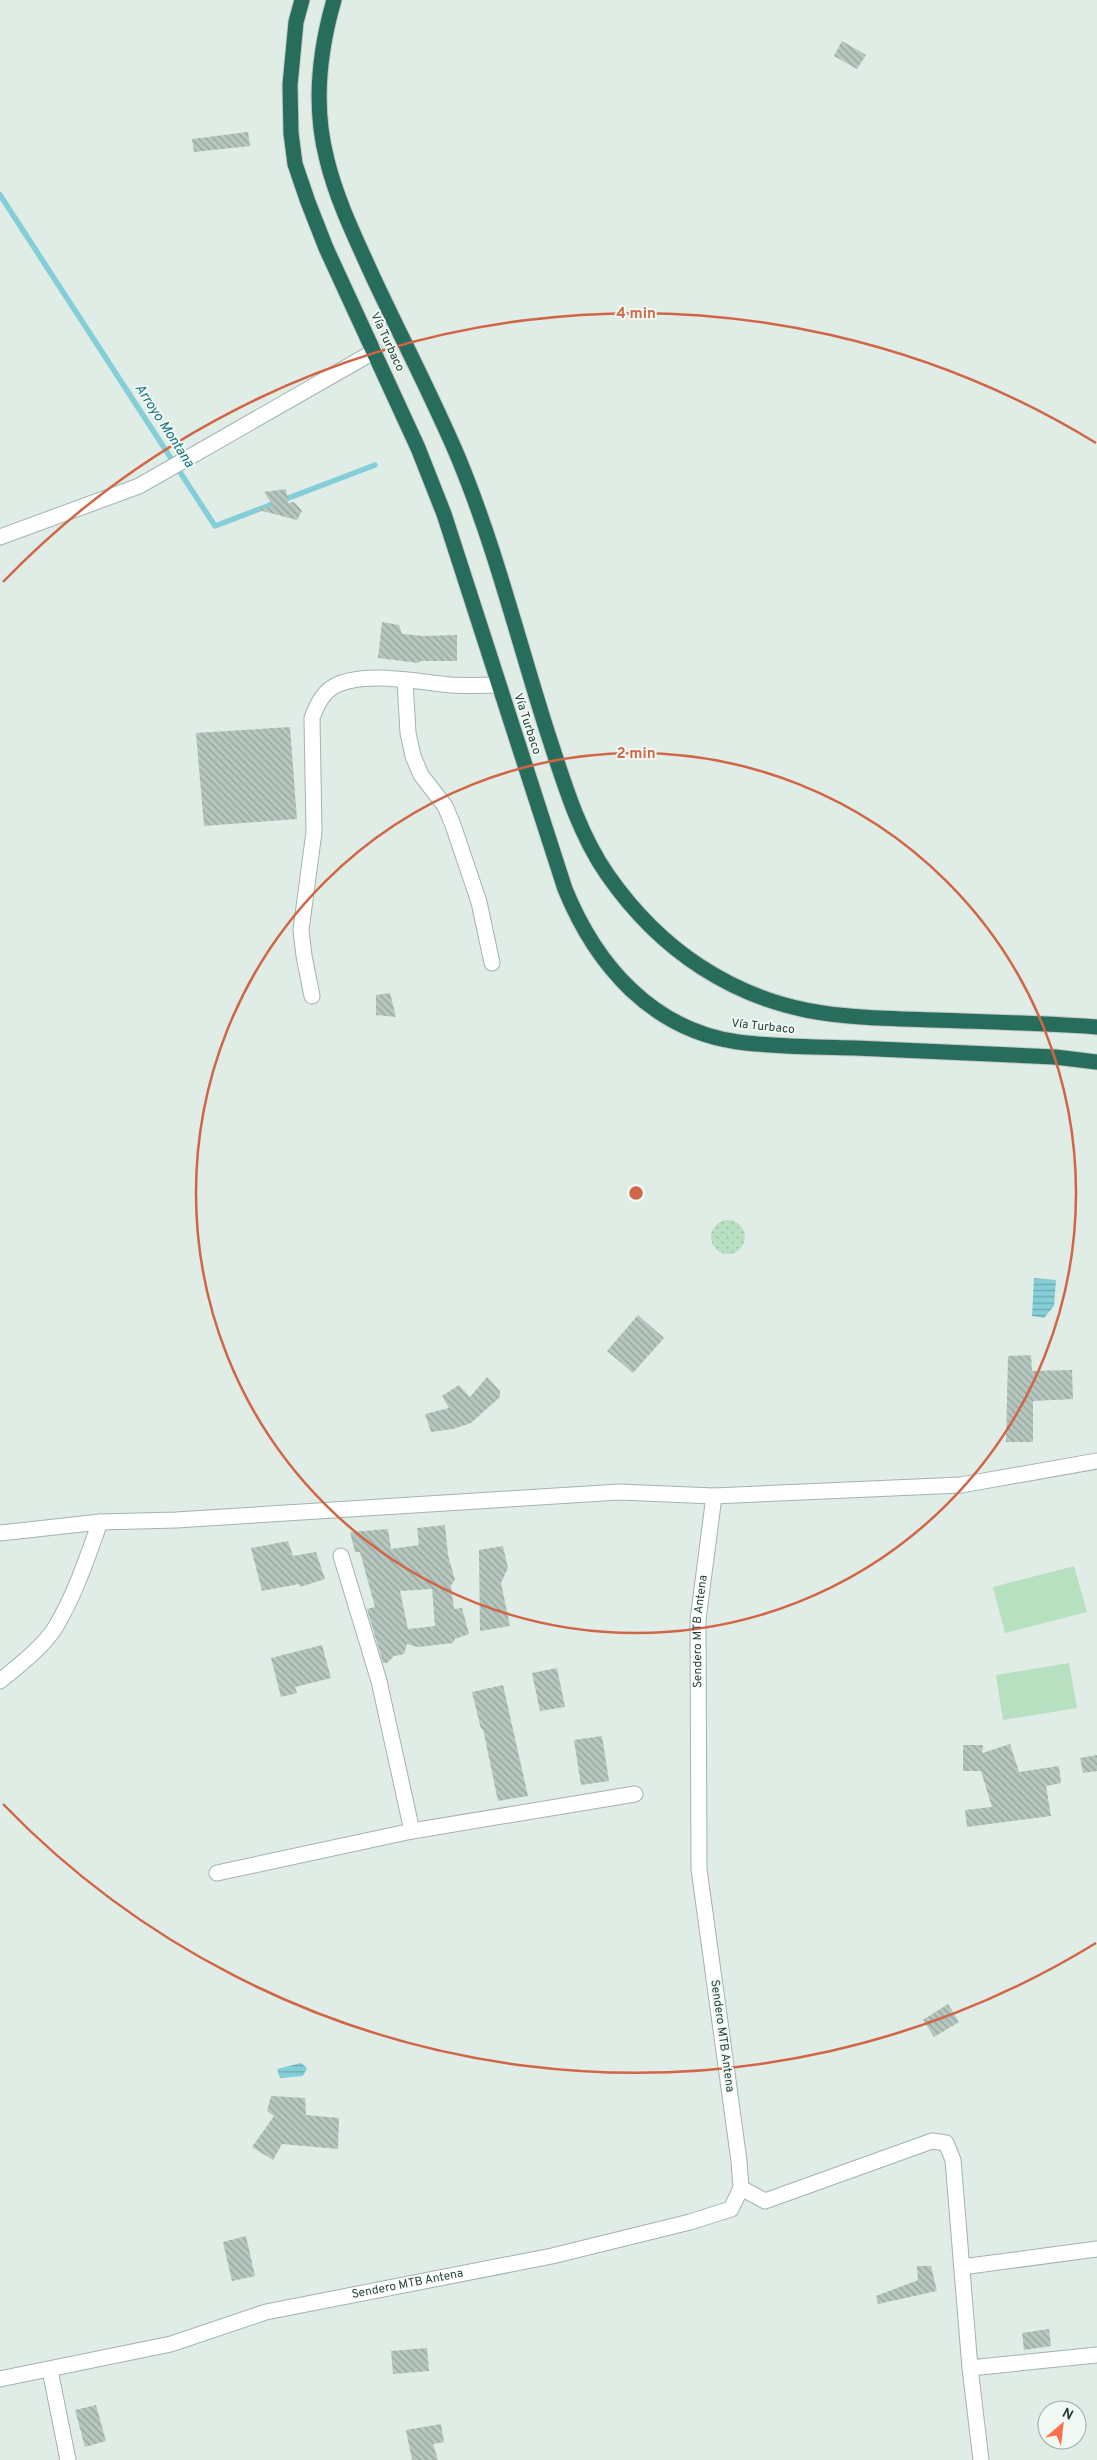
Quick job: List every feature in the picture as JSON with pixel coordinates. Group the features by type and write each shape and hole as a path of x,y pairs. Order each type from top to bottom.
{"highway":[{"name":"Vía Turbaco","path":"302,0 295,30 290,85 291,133 296,164 326,248 375,351 418,448 444,514 565,889 576,916 592,944 619,978 654,1008 676,1022 704,1033 736,1041 788,1046 1056,1057 1097,1062"},
{"name":"Vía Turbaco","path":"334,0 321,54 319,84 320,122 326,158 336,191 354,235 457,456 483,522 563,781 583,830 606,872 634,908 663,938 700,966 741,989 783,1006 837,1016 1097,1027"}],"street":[{"path":"1,535 138,486 375,351"},
{"path":"312,996 304,956 302,930 314,832 312,718 318,702 331,688 348,680 376,678 455,685 498,685"},
{"path":"405,681 408,733 413,756 421,775 445,806 453,825 479,902 492,963"},
{"path":"0,1533 100,1522 176,1520 619,1492 714,1496 961,1485 1097,1461"},
{"name":"Sendero MTB Antena","path":"0,2380 171,2344 266,2312 552,2256 690,2222 731,2209 741,2188 739,2161 699,1870 698,1620 714,1496"},
{"path":"0,1681 54,1629 78,1580 100,1522"},
{"path":"340,1556 379,1681 412,1831"},
{"path":"217,1873 412,1831 635,1794"},
{"path":"741,2188 765,2201 932,2141 946,2143 953,2160 970,2368 980,2460"},
{"path":"962,2267 1097,2250"},
{"path":"970,2368 1097,2355"},
{"path":"50,2370 68,2460"}],"green space":[{"path":"728,1220 735,1221 740,1225 744,1230 744,1244 740,1249 735,1253 728,1254 721,1253 716,1249 712,1244 711,1237 712,1230 716,1225 721,1221"},
{"path":"1074,1566 1087,1612 1005,1633 993,1587"},
{"path":"1069,1663 1077,1708 1003,1720 996,1675"}],"water":[{"path":"1034,1278 1056,1280 1054,1306 1044,1318 1032,1316"},
{"path":"301,2063 307,2068 303,2076 280,2078 277,2069"}],"building":[{"path":"842,41 866,55 857,69 834,56"},
{"path":"248,132 250,146 194,152 192,139"},
{"path":"286,489 288,503 294,502 302,511 297,520 255,509 273,506 264,492"},
{"path":"382,622 399,625 402,634 423,636 457,635 457,661 420,661 419,663 378,658"},
{"path":"290,727 297,819 204,826 196,733"},
{"path":"390,993 396,1017 376,1015 376,995"},
{"path":"638,1315 664,1338 633,1373 607,1351"},
{"path":"1031,1355 1032,1371 1072,1370 1073,1399 1033,1401 1033,1442 1006,1442 1008,1356"},
{"path":"487,1377 500,1391 500,1397 471,1423 453,1429 431,1432 425,1414 449,1408 442,1396 459,1385 470,1397"},
{"path":"445,1525 448,1555 455,1580 451,1585 454,1609 462,1608 469,1634 455,1639 453,1643 418,1647 407,1644 404,1654 394,1656 387,1663 383,1663 367,1609 375,1607 360,1552 355,1552 350,1532 388,1529 391,1549 419,1545 417,1528","holes":["432,1589 435,1626 408,1629 400,1591"]},
{"path":"288,1541 293,1556 316,1552 325,1579 300,1587 299,1584 262,1591 251,1548"},
{"path":"503,1546 508,1568 501,1583 510,1626 480,1631 479,1550"},
{"path":"322,1645 331,1678 295,1687 297,1693 281,1697 271,1658"},
{"path":"557,1668 565,1707 540,1711 532,1673"},
{"path":"503,1685 528,1796 498,1801 483,1729 481,1729 472,1692"},
{"path":"602,1736 609,1781 581,1785 574,1740"},
{"path":"1010,1744 1019,1772 1059,1766 1061,1783 1046,1786 1051,1816 967,1827 965,1810 992,1807 981,1771 963,1771 963,1745 983,1745 982,1753"},
{"path":"1097,1755 1097,1771 1083,1773 1080,1758"},
{"path":"948,2004 959,2022 934,2037 923,2020"},
{"path":"271,2096 305,2098 306,2115 339,2118 338,2149 282,2144 273,2160 252,2147 274,2116 267,2111"},
{"path":"246,2236 255,2276 232,2281 223,2242"},
{"path":"917,2266 931,2266 937,2291 878,2304 876,2296 918,2280"},
{"path":"1049,2329 1051,2346 1024,2350 1022,2333"},
{"path":"427,2348 429,2371 393,2374 391,2351"},
{"path":"96,2405 106,2441 85,2447 75,2410"},
{"path":"441,2424 444,2442 433,2444 438,2460 412,2460 406,2430"}],"waterway":[{"name":"Arroyo Montana","path":"0,195 215,526 375,465"}]}
